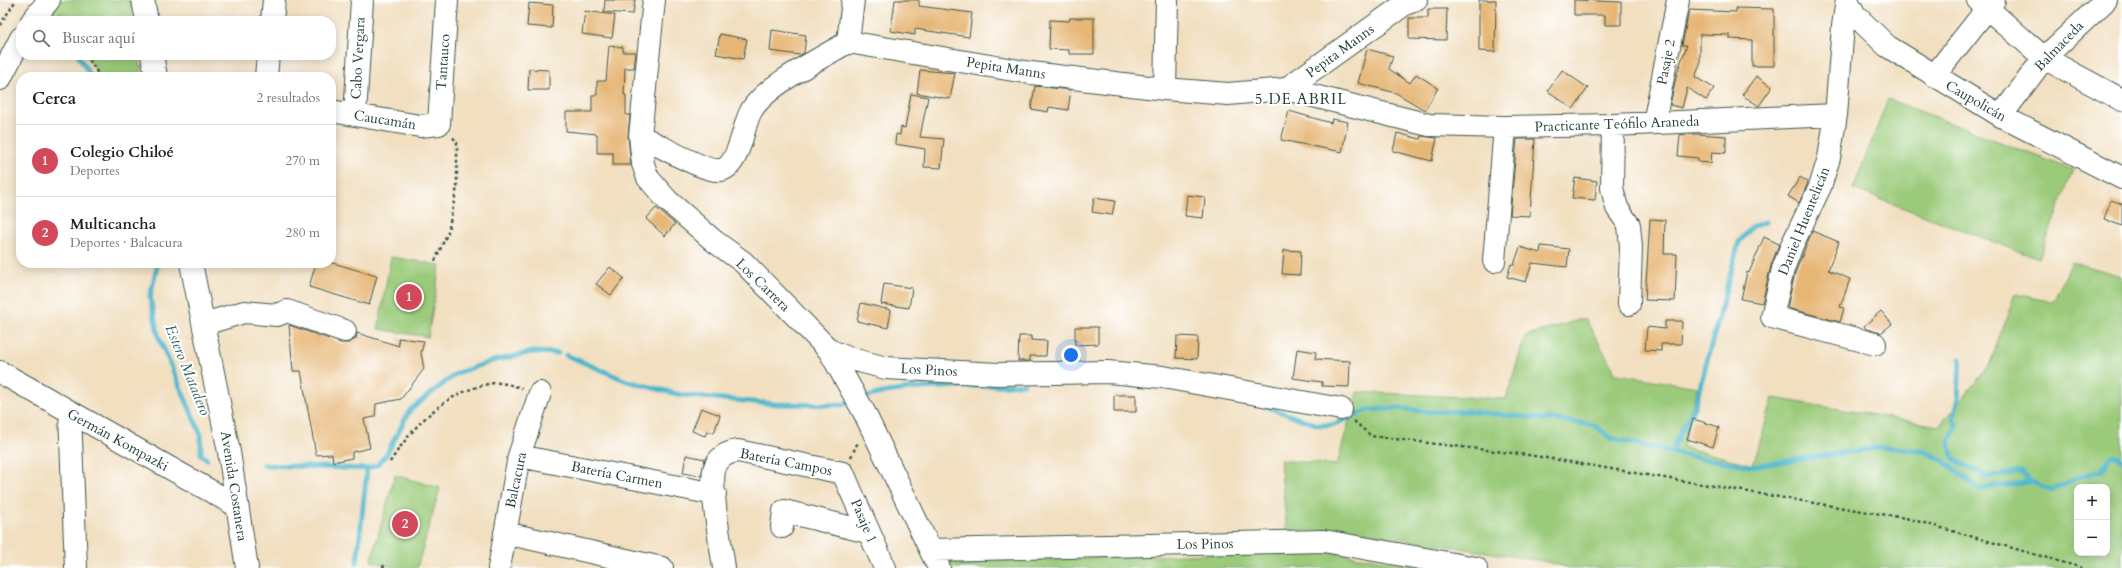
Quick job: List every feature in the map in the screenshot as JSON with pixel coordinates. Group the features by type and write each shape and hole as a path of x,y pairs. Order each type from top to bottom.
{"street":[{"path":"36,16 49,0"},
{"path":"143,0 146,16"},
{"path":"272,16 274,0"},
{"name":"Cabo Vergara","path":"355,115 362,0"},
{"name":"Tantauco","path":"439,124 447,0"},
{"name":"Los Carrera","path":"654,0 640,136 645,172 660,192 714,241 743,262 829,350 867,416 936,559"},
{"path":"640,136 695,163 712,170 722,170 731,164 736,156 750,112 760,99 786,78 848,42 853,0"},
{"path":"1165,89 1167,0"},
{"name":"Pepita Manns","path":"848,42 1031,73 1165,89 1228,94 1286,89 1405,4 1416,0"},
{"name":"Pasaje 2","path":"1654,123 1678,0"},
{"path":"1836,115 1842,26 1847,0"},
{"name":"Caupolicán","path":"1847,0 1855,15 1887,46 2001,116 2122,178"},
{"path":"1934,76 1986,3 2044,58 2122,100"},
{"name":"Balmaceda","path":"2001,116 2044,58 2098,3"},
{"path":"0,79 16,48"},
{"path":"153,60 155,72"},
{"path":"266,72 268,60"},
{"name":"Practicante Teófilo Araneda","path":"1286,89 1428,125 1505,127 1613,125 1836,115"},
{"name":"Caucamán","path":"336,112 420,126 439,124"},
{"name":"Daniel Huentelicán","path":"1836,115 1829,158 1820,187 1792,245 1783,270 1772,317 1875,344"},
{"path":"1613,125 1612,188 1617,208 1629,225 1631,247 1629,304"},
{"path":"1494,261 1505,127"},
{"name":"Avenida Costanera","path":"192,268 229,452 247,568"},
{"path":"204,324 244,312 277,315 287,311 346,331"},
{"name":"Los Pinos","path":"829,350 848,358 886,368 998,374 1108,372 1163,378 1348,416"},
{"name":"Germán Kompazki","path":"0,372 70,413 237,506"},
{"name":"Balcacura","path":"498,568 519,456 540,393"},
{"path":"70,413 76,568"},
{"name":"Batería Campos","path":"715,494 715,469 720,460 728,452 749,451 843,473"},
{"name":"Batería Carmen","path":"519,456 715,494"},
{"name":"Pasaje 1","path":"843,473 885,568"},
{"path":"715,494 724,568"},
{"path":"782,527 784,511 868,532"},
{"path":"505,533 662,568"},
{"name":"Los Pinos","path":"936,559 1324,541 1476,568"}],"path":[{"path":"0,25 16,0"},
{"path":"89,60 97,72"},
{"path":"436,261 448,232 456,188 457,142 439,124"},
{"path":"390,462 407,435 436,408 463,393 496,383 540,393"},
{"path":"843,473 867,416"},
{"path":"1348,416 1371,436 1528,455 1910,519 2083,568"}],"green space":[{"path":"61,0 130,0 132,16 49,16"},
{"path":"89,60 139,60 141,72 97,72"},
{"path":"1888,99 2073,170 2039,259 1853,189"},
{"path":"391,257 440,265 428,337 378,329"},
{"path":"2072,262 2122,276 2122,568 1569,568 1543,561 1345,530 1287,531 1280,460 1337,465 1357,392 1506,399 1525,336 1585,318 1616,374 1697,387 1683,447 1753,465 1773,398 1939,426 1989,366 2015,294 2053,302"},
{"path":"395,475 440,488 417,568 396,568 371,561"},
{"path":"1321,551 1430,568 946,568 943,562"}],"building":[{"path":"605,0 635,0 633,14 604,12"},
{"path":"895,0 919,0 919,6 972,13 969,37 915,29 915,35 891,31"},
{"path":"1479,0 1496,0 1495,52 1479,51"},
{"path":"1574,0 1621,2 1621,25 1605,25 1605,15 1574,15"},
{"path":"529,3 553,5 552,28 527,26"},
{"path":"1736,8 1774,9 1774,66 1752,66 1752,40 1730,39 1730,35 1700,34 1700,65 1695,77 1714,88 1706,100 1687,88 1682,108 1670,105 1677,73 1687,45 1682,45 1689,10 1736,12"},
{"path":"1428,9 1447,9 1446,40 1409,39 1409,18 1428,18"},
{"path":"585,11 615,15 612,38 582,34"},
{"path":"1070,18 1094,18 1094,54 1069,54 1069,50 1049,49 1050,20 1069,21"},
{"path":"772,30 806,35 804,53 800,55 770,51"},
{"path":"720,34 747,39 743,59 716,54"},
{"path":"609,46 623,47 623,52 636,52 634,68 625,68 624,95 626,95 626,115 630,115 628,137 631,165 613,165 613,153 597,153 597,134 566,131 566,112 592,112 592,95 597,95 597,81 606,81"},
{"path":"1367,49 1393,56 1389,69 1410,83 1416,74 1438,88 1425,110 1396,93 1358,83"},
{"path":"529,69 549,70 549,90 528,90"},
{"path":"920,70 955,73 950,99 917,93"},
{"path":"1562,70 1588,88 1573,109 1548,91"},
{"path":"1756,76 1772,87 1759,106 1742,95"},
{"path":"1035,86 1071,90 1068,110 1049,107 1048,112 1031,109"},
{"path":"911,94 928,97 920,137 944,139 941,168 924,167 925,149 895,144 896,134 900,135 901,127 905,128"},
{"path":"1289,111 1331,123 1332,119 1348,122 1342,152 1281,140"},
{"path":"1397,133 1420,139 1421,136 1437,138 1432,161 1393,151"},
{"path":"1696,134 1726,136 1726,153 1712,152 1711,163 1698,162 1698,158 1678,156 1680,135"},
{"path":"1517,139 1535,139 1530,216 1510,215"},
{"path":"1800,177 1808,182 1799,203 1788,196"},
{"path":"1575,178 1597,181 1595,200 1572,198"},
{"path":"1187,195 1205,197 1203,218 1185,216"},
{"path":"1094,198 1115,201 1112,215 1092,212"},
{"path":"2111,200 2122,204 2122,226 2104,219"},
{"path":"656,208 675,224 665,236 646,219"},
{"path":"1650,219 1665,220 1664,254 1677,254 1675,301 1645,300"},
{"path":"1812,231 1839,242 1828,270 1850,279 1840,307 1844,308 1840,322 1787,308 1795,273"},
{"path":"1764,237 1779,244 1771,266 1762,303 1741,299 1747,272 1749,273"},
{"path":"1541,246 1569,249 1567,267 1532,263 1526,282 1507,277 1511,264 1514,265 1520,247 1540,253"},
{"path":"1284,250 1301,251 1300,275 1282,274"},
{"path":"336,264 377,276 369,305 309,287 315,268 336,268"},
{"path":"610,267 624,278 611,295 596,284"},
{"path":"884,284 912,288 909,308 881,304"},
{"path":"861,303 891,310 888,328 857,321"},
{"path":"1881,311 1892,324 1881,333 1866,329 1864,326"},
{"path":"1665,321 1682,321 1681,344 1661,344 1661,351 1645,350 1647,327 1665,329"},
{"path":"289,325 341,343 348,343 356,339 357,333 399,346 398,338 424,341 421,353 424,369 401,399 376,404 375,417 364,419 370,448 352,452 352,458 333,462 332,454 316,455 301,371 293,371"},
{"path":"1075,327 1098,327 1098,344 1075,345"},
{"path":"1019,336 1031,336 1031,340 1047,341 1046,356 1030,356 1030,361 1018,361"},
{"path":"1177,336 1198,337 1197,359 1176,358"},
{"path":"1297,349 1316,352 1315,359 1350,361 1349,387 1322,386 1322,382 1293,378"},
{"path":"1114,395 1136,395 1136,412 1114,412"},
{"path":"701,408 720,415 714,433 707,431 705,436 692,431"},
{"path":"1693,419 1719,427 1713,447 1687,439"},
{"path":"686,455 705,459 701,476 683,473"}],"waterway":[{"name":"Estero Matadero","path":"81,60 88,72"},
{"path":"1674,451 1673,447 1695,405 1739,242 1753,226 1766,222"},
{"name":"Estero Matadero","path":"157,268 150,296 159,338 201,435 201,455 207,459"},
{"name":"Estero Matadero","path":"264,465 367,469 377,465 386,455 410,410 457,373 493,361 532,352 558,353"},
{"path":"566,355 627,381 681,395 776,404 841,405 851,402"},
{"path":"1960,359 1958,397 1953,418 1957,426 1949,442 1953,459 1988,477 2022,472 2031,482"},
{"path":"863,398 881,393 921,388 1024,384"},
{"path":"1261,405 1318,425 1332,425 1368,410 1398,408 1430,412 1464,411 1558,420 1594,425 1611,438 1698,458 1752,466 1885,447 1908,449 1922,451 1937,457 1952,467 1978,489 2031,482 2052,490 2081,476 2101,471 2113,455 2122,460"},
{"path":"357,563 367,469"}],"place":[{"name":"Colegio Chiloé","path":"409,297"},
{"name":"Multicancha","path":"405,524"}],"district":[{"name":"5 DE ABRIL","path":"1301,99"}]}
